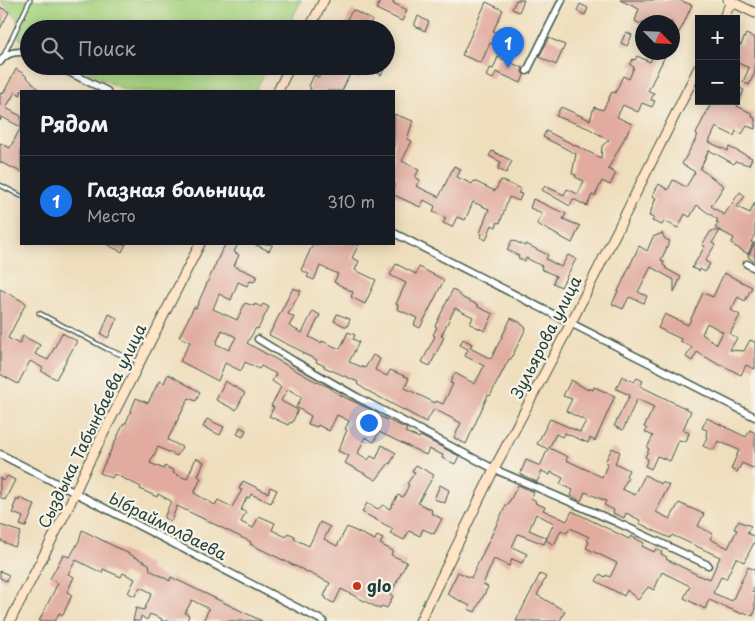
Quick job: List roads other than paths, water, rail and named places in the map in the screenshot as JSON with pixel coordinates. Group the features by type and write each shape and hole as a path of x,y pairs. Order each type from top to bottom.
{"street":[{"path":"314,20 324,0"},
{"path":"527,71 562,0"},
{"path":"724,15 730,0 755,13"},
{"path":"2,60 20,51"},
{"name":"Зульярова улица","path":"420,621 494,469 571,323 695,74"},
{"path":"75,75 105,90"},
{"path":"278,90 286,75"},
{"path":"395,234 755,417"},
{"name":"Сыздыка Табынбаева улица","path":"10,621 199,245"},
{"path":"747,264 755,268"},
{"path":"258,339 341,388 494,469 708,564"},
{"name":"Ыбраймолдаева","path":"0,454 323,621"}],"lane":[{"path":"21,20 30,0"},
{"path":"2,60 20,21"},
{"path":"0,185 20,195"},
{"path":"39,313 108,349 140,362"}],"place":[{"name":"Глазная больница","path":"508,68"},
{"name":"glo","path":"357,586"}]}
